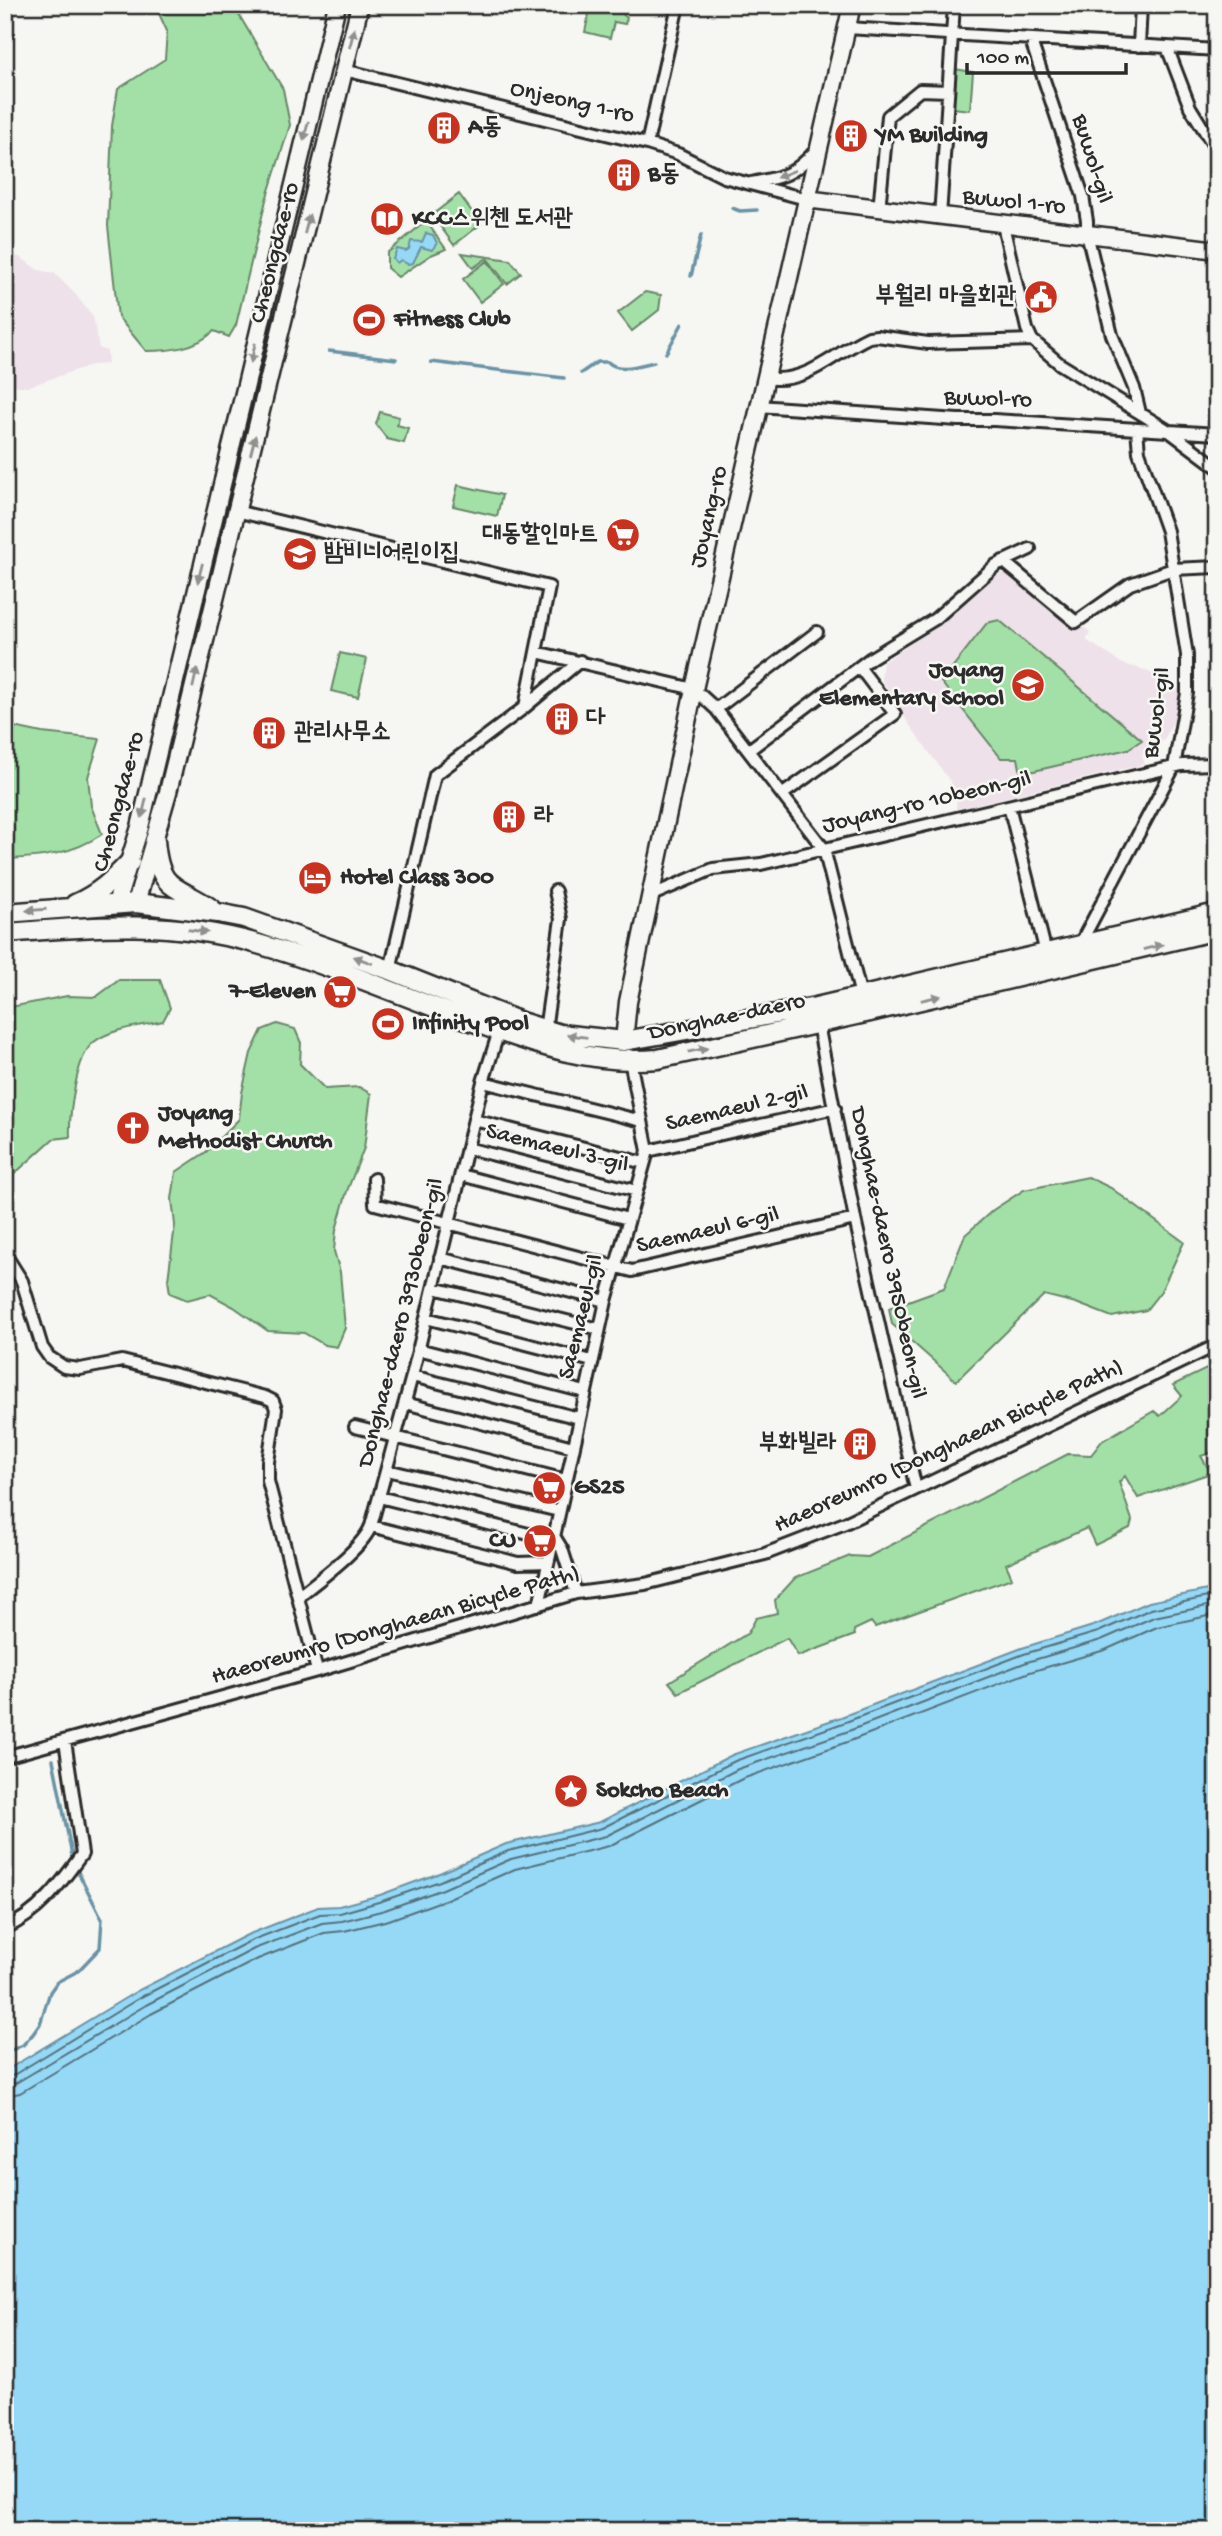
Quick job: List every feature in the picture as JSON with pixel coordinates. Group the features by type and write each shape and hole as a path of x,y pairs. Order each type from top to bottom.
{"main road":[{"path":"155,840 156,860 167,884 195,897 218,913"},
{"path":"65,908 93,896 130,862"},
{"name":"Donghae-daero","path":"5,913 136,903 218,913 263,923 545,1030 624,1041 816,1007 863,1005 1215,917"},
{"path":"130,925 136,903"},
{"path":"111,925 116,904"},
{"name":"Donghae-daero","path":"5,933 111,925 193,930 257,944 563,1053 631,1061 658,1059 818,1024 863,1005 1046,953 1215,917"}],"street":[{"name":"Cheongdae-ro","path":"116,904 130,862 160,742 336,5"},
{"name":"Cheongdae-ro","path":"136,903 179,744 360,5"},
{"path":"647,144 678,5"},
{"name":"Joyang-ro","path":"624,1041 628,1002 694,689 852,5"},
{"path":"940,218 954,5"},
{"path":"1139,46 1141,5"},
{"path":"847,28 1217,50"},
{"name":"Buwol-gil","path":"1033,39 1033,47 1083,196 1087,234 1112,335 1134,388 1140,413"},
{"path":"1167,47 1189,107 1217,151"},
{"name":"Onjeong 1-ro","path":"322,65 647,144 678,154 717,174 806,199"},
{"path":"879,210 888,116 920,90 948,91"},
{"path":"746,184 789,174 801,168 817,149"},
{"name":"Buwol 1-ro","path":"806,199 940,218 1217,250"},
{"path":"1003,225 1027,329 1032,340 1060,363 1169,431 1217,467"},
{"path":"765,378 781,381 801,377 869,337 928,343 1032,340"},
{"name":"Buwol-ro","path":"758,406 958,421 995,419 1217,434"},
{"name":"Buwol-gil","path":"1080,944 1174,767 1187,693 1187,655 1167,531 1139,452 1138,429"},
{"path":"216,507 549,587 525,707"},
{"path":"749,750 871,658 935,619 996,565 1030,549"},
{"path":"1003,561 1076,622 1130,584 1173,569 1217,567"},
{"path":"716,709 817,632"},
{"path":"536,652 694,689 716,709 824,849 863,1005"},
{"path":"390,970 435,775 525,707 580,661"},
{"path":"783,794 895,714 860,668"},
{"path":"160,742 179,744"},
{"name":"Joyang-ro 10beon-gil","path":"650,896 713,869 761,864 1174,767 1199,763 1217,764"},
{"path":"1009,806 1046,953"},
{"path":"545,1030 561,919 555,891"},
{"name":"Donghae-daero 3950beon-gil","path":"818,1024 855,1219 916,1489"},
{"name":"Donghae-daero 3930beon-gil","path":"298,1597 354,1550 371,1526 412,1376 483,1082 499,1031"},
{"name":"Saemaeul-gil","path":"539,1605 599,1329 648,1151 631,1061 624,1041"},
{"path":"483,1082 642,1121"},
{"name":"Saemaeul 2-gil","path":"648,1151 835,1108"},
{"name":"Saemaeul 2-gil","path":"474,1120 644,1164"},
{"name":"Saemaeul 3-gil","path":"467,1148 637,1191"},
{"path":"461,1175 628,1219"},
{"name":"Saemaeul 6-gil","path":"374,1179 375,1204 632,1271 855,1219"},
{"path":"5,1254 22,1281 42,1347 49,1357 64,1367 80,1369 122,1361 273,1401 276,1409 268,1481 317,1671"},
{"path":"440,1258 606,1301"},
{"path":"434,1288 599,1329"},
{"path":"426,1318 592,1360"},
{"name":"Haeoreumro (Donghaean Bicycle Path)","path":"5,1757 317,1671 576,1593 645,1584 765,1553 845,1523 1217,1346"},
{"path":"418,1349 585,1392"},
{"path":"412,1376 579,1418"},
{"path":"405,1403 573,1447"},
{"path":"355,1427 566,1480"},
{"path":"387,1470 559,1511"},
{"path":"379,1497 553,1538 562,1549 576,1593"},
{"path":"371,1526 518,1563 548,1562"},
{"path":"5,1928 15,1924 54,1892 82,1854 65,1741"}],"shaded area":[{"path":"5,255 20,257 38,270 54,273 75,294 93,317 99,348 107,351 108,364 91,365 27,387 5,384"},
{"name":"Joyang Elementary School","path":"1006,571 1073,628 1079,623 1090,632 1086,640 1123,664 1145,670 1182,691 1183,701 1164,740 1142,754 1144,764 956,809 957,791 881,679 883,662 937,627 996,576"}],"green space":[{"path":"155,5 233,5 283,89 290,125 266,200 236,325 229,337 214,331 207,337 183,347 146,351 118,317 108,226 112,126 118,89 165,59 167,31"},
{"path":"591,5 613,5 627,18 625,24 614,22 610,38 585,32"},
{"path":"955,69 973,72 970,110 953,108"},
{"path":"459,194 481,224 454,245 432,215"},
{"path":"426,221 446,249 431,255 398,277 387,268 387,253"},
{"path":"462,253 510,260 521,273 507,284 487,258 473,268"},
{"path":"487,261 504,284 480,302 463,279"},
{"path":"645,292 661,295 659,310 632,331 618,313"},
{"path":"380,412 399,417 397,425 408,428 404,443 387,439 376,424"},
{"path":"458,485 502,495 497,516 453,506"},
{"path":"999,620 1142,740 1128,749 1021,774 1018,758 1001,758 941,682 987,623"},
{"path":"340,653 367,659 358,697 331,691"},
{"path":"5,712 9,726 42,733 100,739 88,777 91,806 102,834 80,846 56,854 5,859"},
{"path":"119,980 160,980 170,1008 163,1021 118,1031 94,1042 78,1072 72,1101 70,1137 53,1139 11,1177 5,1186 5,1008 67,996 96,997"},
{"path":"277,1024 295,1029 301,1043 300,1064 325,1089 359,1087 371,1094 364,1148 347,1191 336,1230 334,1251 340,1272 345,1328 337,1347 325,1345 304,1333 268,1331 210,1294 187,1300 170,1293 168,1280 175,1225 172,1199 176,1172 206,1152 239,1119 251,1053 262,1030"},
{"path":"1088,1177 1111,1188 1184,1242 1161,1291 1146,1310 1112,1317 1076,1303 1044,1295 956,1381 892,1324 889,1308 944,1288 965,1235 993,1210 1024,1190"},
{"path":"1217,1364 1217,1451 1201,1456 1211,1473 1138,1498 1125,1476 1119,1482 1132,1520 1130,1528 1095,1545 1087,1528 1006,1564 1012,1578 875,1627 871,1622 854,1630 855,1635 798,1656 787,1638 678,1693 669,1682 748,1633 756,1618 777,1613 775,1600 795,1578 850,1556 868,1557 1068,1454 1091,1455 1102,1441 1154,1411 1160,1416 1182,1396 1173,1385"}],"water":[{"path":"426,233 433,235 437,243 432,250 421,247 413,263 407,264 401,260 397,263 393,259 397,249 406,251 411,241 422,242"},
{"path":"1217,1588 1217,2531 5,2531 5,2071 137,1991 247,1935 318,1907 339,1906 380,1895 506,1844 600,1822 732,1755 1022,1648 1096,1625 1149,1602"}],"waterway":[{"path":"732,208 740,211 757,210"},
{"path":"691,276 701,235"},
{"path":"666,353 682,324"},
{"path":"329,351 396,359"},
{"path":"431,362 564,378"},
{"path":"581,373 597,362 608,362 624,368 654,362"},
{"path":"53,1760 73,1860"},
{"path":"5,2053 23,2045 33,2034 40,2024 50,1992 57,1982 78,1971 100,1948 102,1919 76,1868"}],"place":[{"name":"A동","path":"444,128"},
{"name":"YM Building","path":"851,136"},
{"name":"B동","path":"624,175"},
{"name":"KCC스위첸 도서관","path":"387,219"},
{"name":"부월리 마을회관","path":"1041,297"},
{"name":"Fitness Club","path":"369,320"},
{"name":"대동할인마트","path":"623,535"},
{"name":"밤비니어린이집","path":"300,554"},
{"name":"Joyang Elementary School","path":"1028,685"},
{"name":"다","path":"562,719"},
{"name":"관리사무소","path":"269,733"},
{"name":"라","path":"509,817"},
{"name":"Hotel Class 300","path":"315,878"},
{"name":"7-Eleven","path":"340,992"},
{"name":"Infinity Pool","path":"388,1024"},
{"name":"Joyang Methodist Church","path":"133,1128"},
{"name":"부화빌라","path":"860,1444"},
{"name":"GS25","path":"549,1488"},
{"name":"CU","path":"540,1541"},
{"name":"Sokcho Beach","path":"571,1791"}]}
